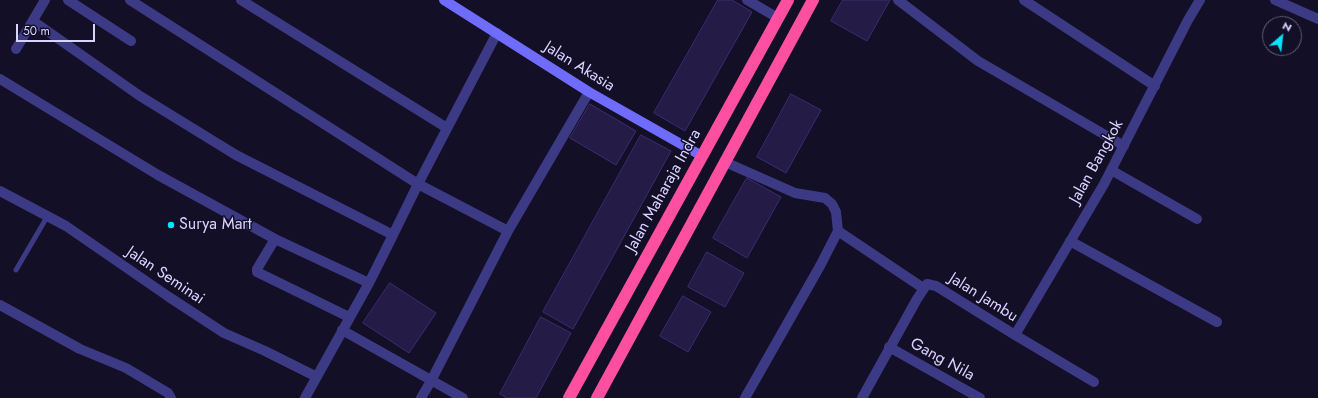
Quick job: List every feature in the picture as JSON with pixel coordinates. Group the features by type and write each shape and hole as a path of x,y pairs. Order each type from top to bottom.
{"highway":[{"name":"Jalan Maharaja Indra","path":"569,398 788,0"},
{"path":"597,398 813,0"}],"street":[{"path":"16,49 45,0"},
{"path":"68,0 131,41"},
{"path":"130,0 418,184 508,231"},
{"path":"241,0 447,128"},
{"name":"Jalan Akasia","path":"444,0 589,92 702,156"},
{"path":"747,0 778,18"},
{"path":"898,0 978,60 1124,146"},
{"path":"1024,0 1155,86"},
{"name":"Jalan Bangkok","path":"1015,335 1104,184 1188,20 1200,0"},
{"path":"1275,0 1318,19"},
{"path":"33,21 140,96 236,155 393,235"},
{"path":"305,398 369,283 418,184 497,33"},
{"path":"0,79 158,175 275,239 369,283"},
{"path":"421,398 508,231 589,92"},
{"path":"724,162 795,193 825,198 832,204 836,212 837,233 745,398"},
{"path":"1111,170 1197,219"},
{"name":"Jalan Seminai","path":"0,191 66,226 169,298 224,333 265,350 317,377"},
{"path":"837,233 923,288"},
{"path":"275,239 257,269 257,272 349,317"},
{"path":"1070,241 1217,322"},
{"name":"Jalan Jambu","path":"862,398 889,347 923,288 927,284 936,286 1094,382"},
{"path":"0,305 80,349 126,368 168,393 171,398"},
{"path":"342,330 463,398"},
{"name":"Gang Nila","path":"889,347 980,398"}],"lane":[{"path":"16,270 47,217"}],"building":[{"path":"718,0 732,0 752,12 685,131 654,113"},
{"path":"843,0 890,0 867,41 831,21"},
{"path":"791,94 821,110 786,173 757,157"},
{"path":"590,104 636,131 616,165 570,138"},
{"path":"641,135 671,151 573,329 543,312"},
{"path":"747,178 781,197 747,258 713,238"},
{"path":"707,252 744,273 725,307 688,287"},
{"path":"390,283 436,313 409,353 363,323"},
{"path":"683,296 711,312 688,352 660,336"},
{"path":"541,317 571,333 536,398 507,398 500,394"}],"place":[{"name":"Surya Mart","path":"171,225"}]}
